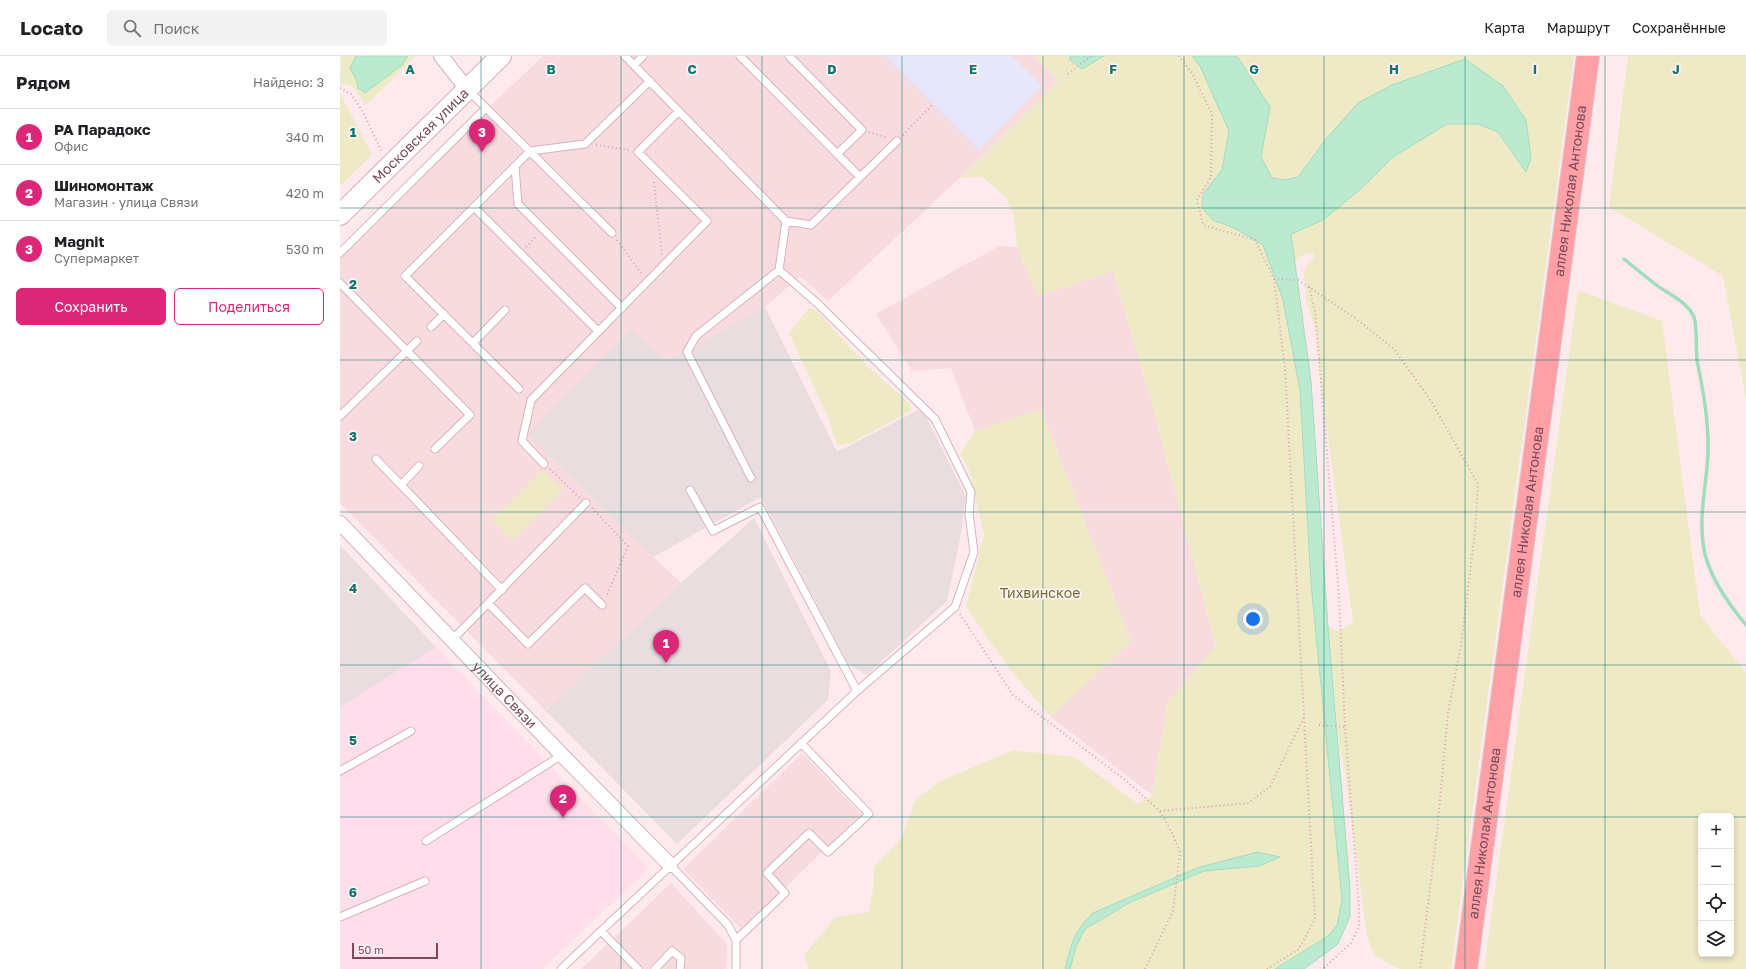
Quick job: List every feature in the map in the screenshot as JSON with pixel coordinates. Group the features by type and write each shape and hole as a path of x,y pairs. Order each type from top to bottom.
{"main road":[{"name":"Московская улица","path":"340,215 501,56"},
{"name":"аллея Николая Антонова","path":"1466,969 1588,56"}],"street":[{"path":"441,56 467,89"},
{"name":"улица Связи","path":"340,523 562,755 670,865"}],"lane":[{"path":"625,56 786,221 812,225 897,141"},
{"path":"634,65 643,56"},
{"path":"740,56 860,177"},
{"path":"790,56 862,130 837,154"},
{"path":"519,389 405,276 530,151 585,144 650,81"},
{"path":"467,89 612,233"},
{"path":"340,252 486,108"},
{"path":"544,464 522,441 529,398 622,308 707,221 638,152 679,111"},
{"path":"515,166 518,204 622,308"},
{"path":"474,207 598,331"},
{"path":"752,478 687,352 696,336 779,270 786,221"},
{"path":"561,969 857,691 955,607 974,552 969,514 971,492 935,419 817,302 779,270"},
{"path":"340,283 470,414 436,449"},
{"path":"473,343 505,310"},
{"path":"431,327 444,314"},
{"path":"341,414 417,341"},
{"path":"376,459 502,590"},
{"path":"401,485 419,466"},
{"path":"690,490 713,531 760,507 857,691"},
{"path":"452,640 586,503"},
{"path":"488,603 528,644 585,588 602,605"},
{"path":"340,771 411,731"},
{"path":"736,940 785,893 766,873 809,833 828,852 869,814 801,744"},
{"path":"426,841 562,755"},
{"path":"670,865 728,925 736,940 736,969"},
{"path":"340,917 425,881"},
{"path":"601,931 638,969"},
{"path":"655,969 672,951 681,958 680,969"}],"path":[{"path":"1068,74 1091,56"},
{"path":"1179,56 1192,73 1212,114 1211,176 1197,200 1203,225 1255,240 1274,279 1285,369 1315,919 1299,949 1267,969"},
{"path":"340,88 351,94 363,112 383,154 391,164"},
{"path":"862,130 897,141 933,104"},
{"path":"585,144 638,152"},
{"path":"653,166 663,266"},
{"path":"520,253 543,230"},
{"path":"612,233 648,281"},
{"path":"1274,279 1298,280 1355,318 1394,349 1431,401 1478,484 1475,532 1461,645 1448,712 1437,832 1420,969"},
{"path":"1309,287 1315,311 1340,596 1344,727 1359,927 1351,943 1323,969"},
{"path":"544,464 575,495 586,503 628,546 602,605"},
{"path":"955,607 1013,695 1124,779 1160,811 1172,832 1180,852 1173,911 1145,969"},
{"path":"1160,811 1248,803 1270,787 1304,717"},
{"path":"1319,725 1344,727"}],"shaded area":[{"path":"356,56 408,56 402,65 365,93 358,88 357,81 350,68"},
{"path":"543,56 1035,56 1059,81 978,161 828,301 800,276 765,307 667,362 527,435 681,583 546,711 340,503 340,249"},
{"path":"885,56 1012,56 1042,86 979,150"},
{"path":"1070,56 1104,56 1082,69 1070,60"},
{"path":"1192,56 1236,56 1239,59 1270,107 1261,157 1272,178 1285,180 1298,177 1326,139 1358,103 1392,85 1465,59 1503,86 1526,120 1531,158 1526,172 1498,132 1478,124 1447,124 1393,157 1362,188 1323,220 1291,234 1311,381 1328,627 1350,889 1350,916 1338,944 1304,969 1275,969 1328,936 1337,925 1342,900 1311,583 1300,390 1283,300 1263,245 1236,229 1213,220 1202,208 1203,194 1222,170 1229,131 1200,66"},
{"path":"999,246 1017,247 1038,296 1113,271 1151,400 1216,647 1168,702 1152,795 1051,717 1131,641 1041,409 975,431 951,368 912,371 876,314"},
{"path":"765,307 837,452 922,408 966,497 961,534 947,601 867,675 848,664 761,497 653,557 527,435 631,330 667,361"},
{"path":"754,518 831,671 828,700 677,844 546,711 681,583"},
{"path":"340,545 436,647 340,707"},
{"path":"436,647 649,869 542,969 340,969 340,707"},
{"path":"802,753 861,814 742,930 683,869"},
{"path":"1257,852 1280,857 1259,866 1204,871 1129,903 1085,929 1076,947 1070,969 1065,969 1077,932 1093,913 1197,868"},
{"path":"671,883 727,944 726,969 581,969"}],"green space":[{"path":"341,56 416,56 366,105 352,86 340,83"},
{"path":"1035,56 1070,56 1070,60 1082,69 1104,56 1192,56 1200,66 1229,131 1222,170 1203,194 1213,220 1236,229 1263,245 1283,300 1300,390 1311,583 1342,900 1336,925 1328,936 1275,969 1070,969 1076,947 1085,929 1129,903 1204,871 1259,866 1197,868 1093,913 1073,939 1065,969 809,969 804,955 836,917 869,912 874,883 874,867 901,839 916,799 940,781 1014,750 1074,757 1138,804 1152,795 1168,702 1216,647 1151,400 1113,271 1038,296 1017,247 1014,213 1006,198 983,177 961,178 1059,81"},
{"path":"1236,56 1574,56 1451,969 1399,969 1374,955 1367,936 1343,758 1340,752 1328,627 1339,631 1353,622 1320,378 1315,327 1306,300 1304,272 1308,263 1315,257 1314,253 1302,255 1294,263 1291,234 1323,220 1362,188 1393,157 1447,124 1478,124 1498,132 1525,172 1526,120 1358,103 1326,139 1298,177 1285,180 1272,178 1261,158 1270,107"},
{"path":"1628,56 1746,56 1746,400 1723,276 1609,207"},
{"path":"340,93 372,155 340,186"},
{"path":"1578,290 1662,321 1700,615 1746,673 1746,969 1484,969"},
{"path":"809,308 816,310 867,366 910,404 912,410 849,444 837,445 829,420 789,333"},
{"name":"Тихвинское","path":"1041,409 1131,641 1051,717 1009,668 966,607 984,534 969,470 960,453 975,431"},
{"path":"543,470 563,490 512,541 492,520"}],"waterway":[{"path":"1624,259 1655,284 1687,306 1694,317 1697,360 1708,430 1708,453 1702,520 1703,543 1708,565 1713,576 1725,597 1746,625"}],"place":[{"name":"Magnit","path":"482,152"},
{"name":"РА Парадокс","path":"666,663"},
{"name":"Шиномонтаж","path":"563,818"}]}
